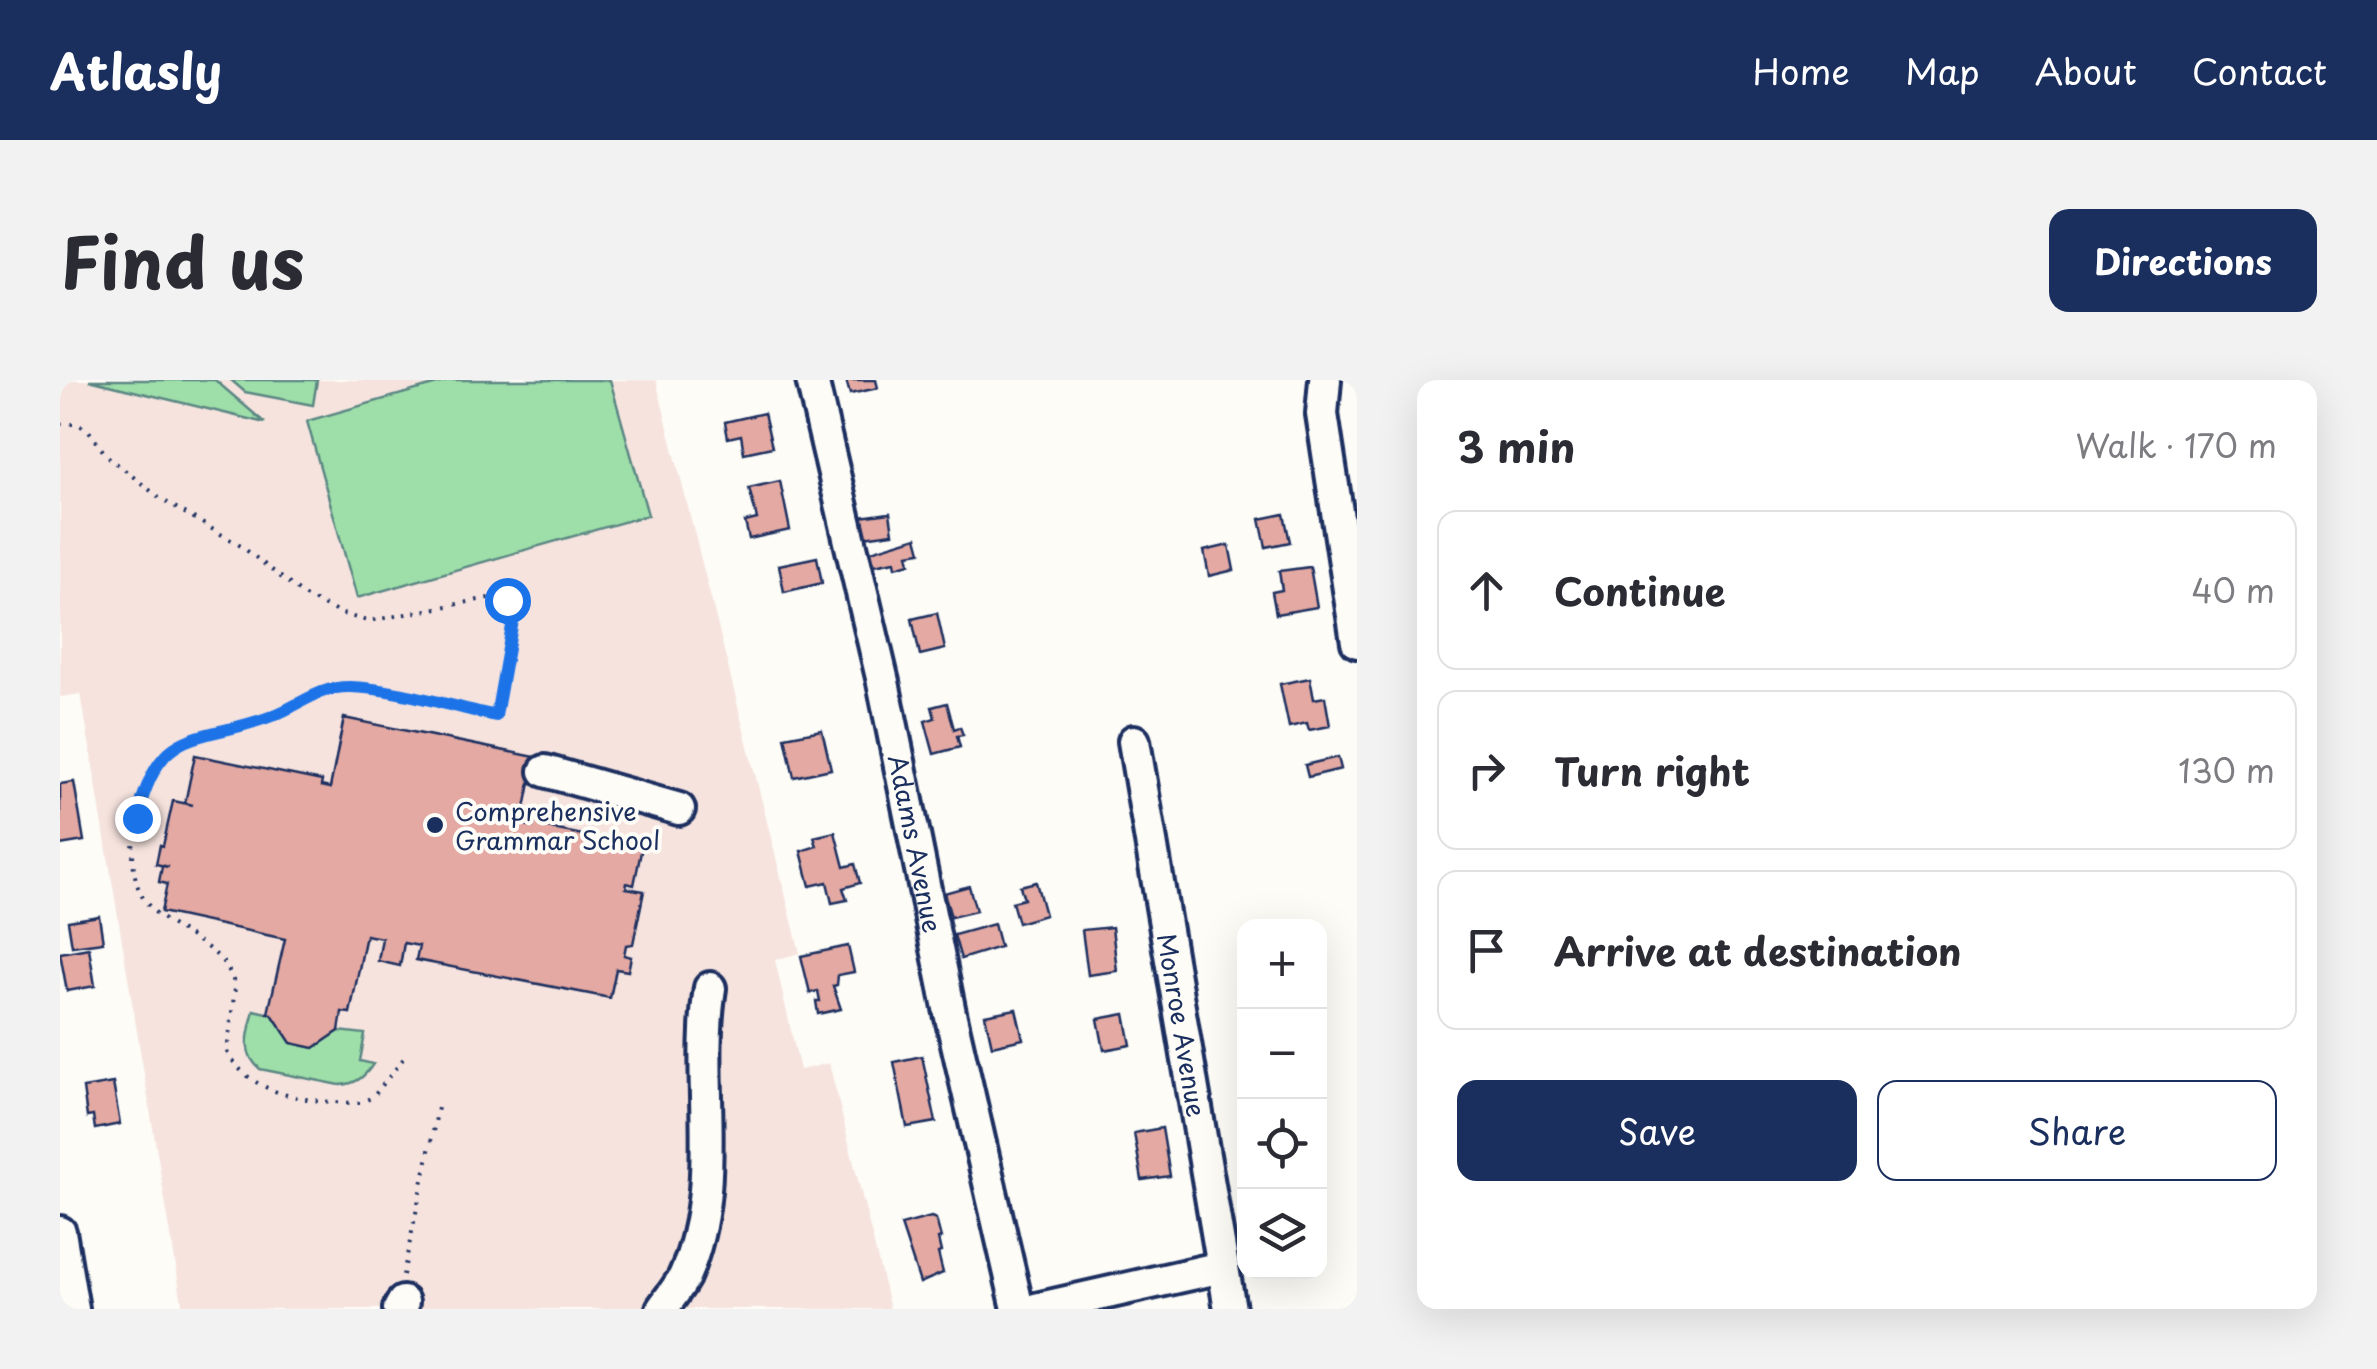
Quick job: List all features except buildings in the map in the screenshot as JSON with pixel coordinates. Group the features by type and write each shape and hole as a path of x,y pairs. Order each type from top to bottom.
{"street":[{"name":"Adams Avenue","path":"812,380 883,682 950,1013 1018,1309"},
{"path":"1324,380 1322,414 1357,642"},
{"name":"Monroe Avenue","path":"1134,741 1230,1309"},
{"path":"545,771 679,809"},
{"path":"662,1309 683,1278 706,1190 704,1039 710,988"},
{"path":"60,1232 72,1309"},
{"path":"1036,1309 1222,1267"}],"path":[{"path":"60,424 78,424 90,431 106,454 161,499 241,546 306,596 340,613 368,620 488,598 507,600 515,609 496,716 354,687 317,692 273,716 184,739 153,770 142,800 134,848 136,883 149,906 167,924 215,953 233,977 227,1052 248,1080 270,1091 360,1103 373,1096 408,1053"},
{"path":"401,1299 439,1103"}],"shaded area":[{"name":"Comprehensive Grammar School","path":"60,380 656,380 800,953 775,960 800,1070 829,1063 890,1309 183,1309 81,694 60,697"}],"green space":[{"path":"89,380 215,380 265,423"},
{"path":"231,380 317,380 313,405 245,392"},
{"path":"451,380 610,380 648,515 357,598 307,421"},
{"path":"254,1010 272,1014 291,1043 314,1048 339,1031 365,1034 360,1061 373,1064 359,1079 340,1085 260,1069 248,1049"}],"place":[{"name":"Comprehensive Grammar School","path":"435,825"}],"route":[{"path":"137,818 153,770 184,739 273,716 317,692 354,687 496,716 515,609 507,600"}]}
